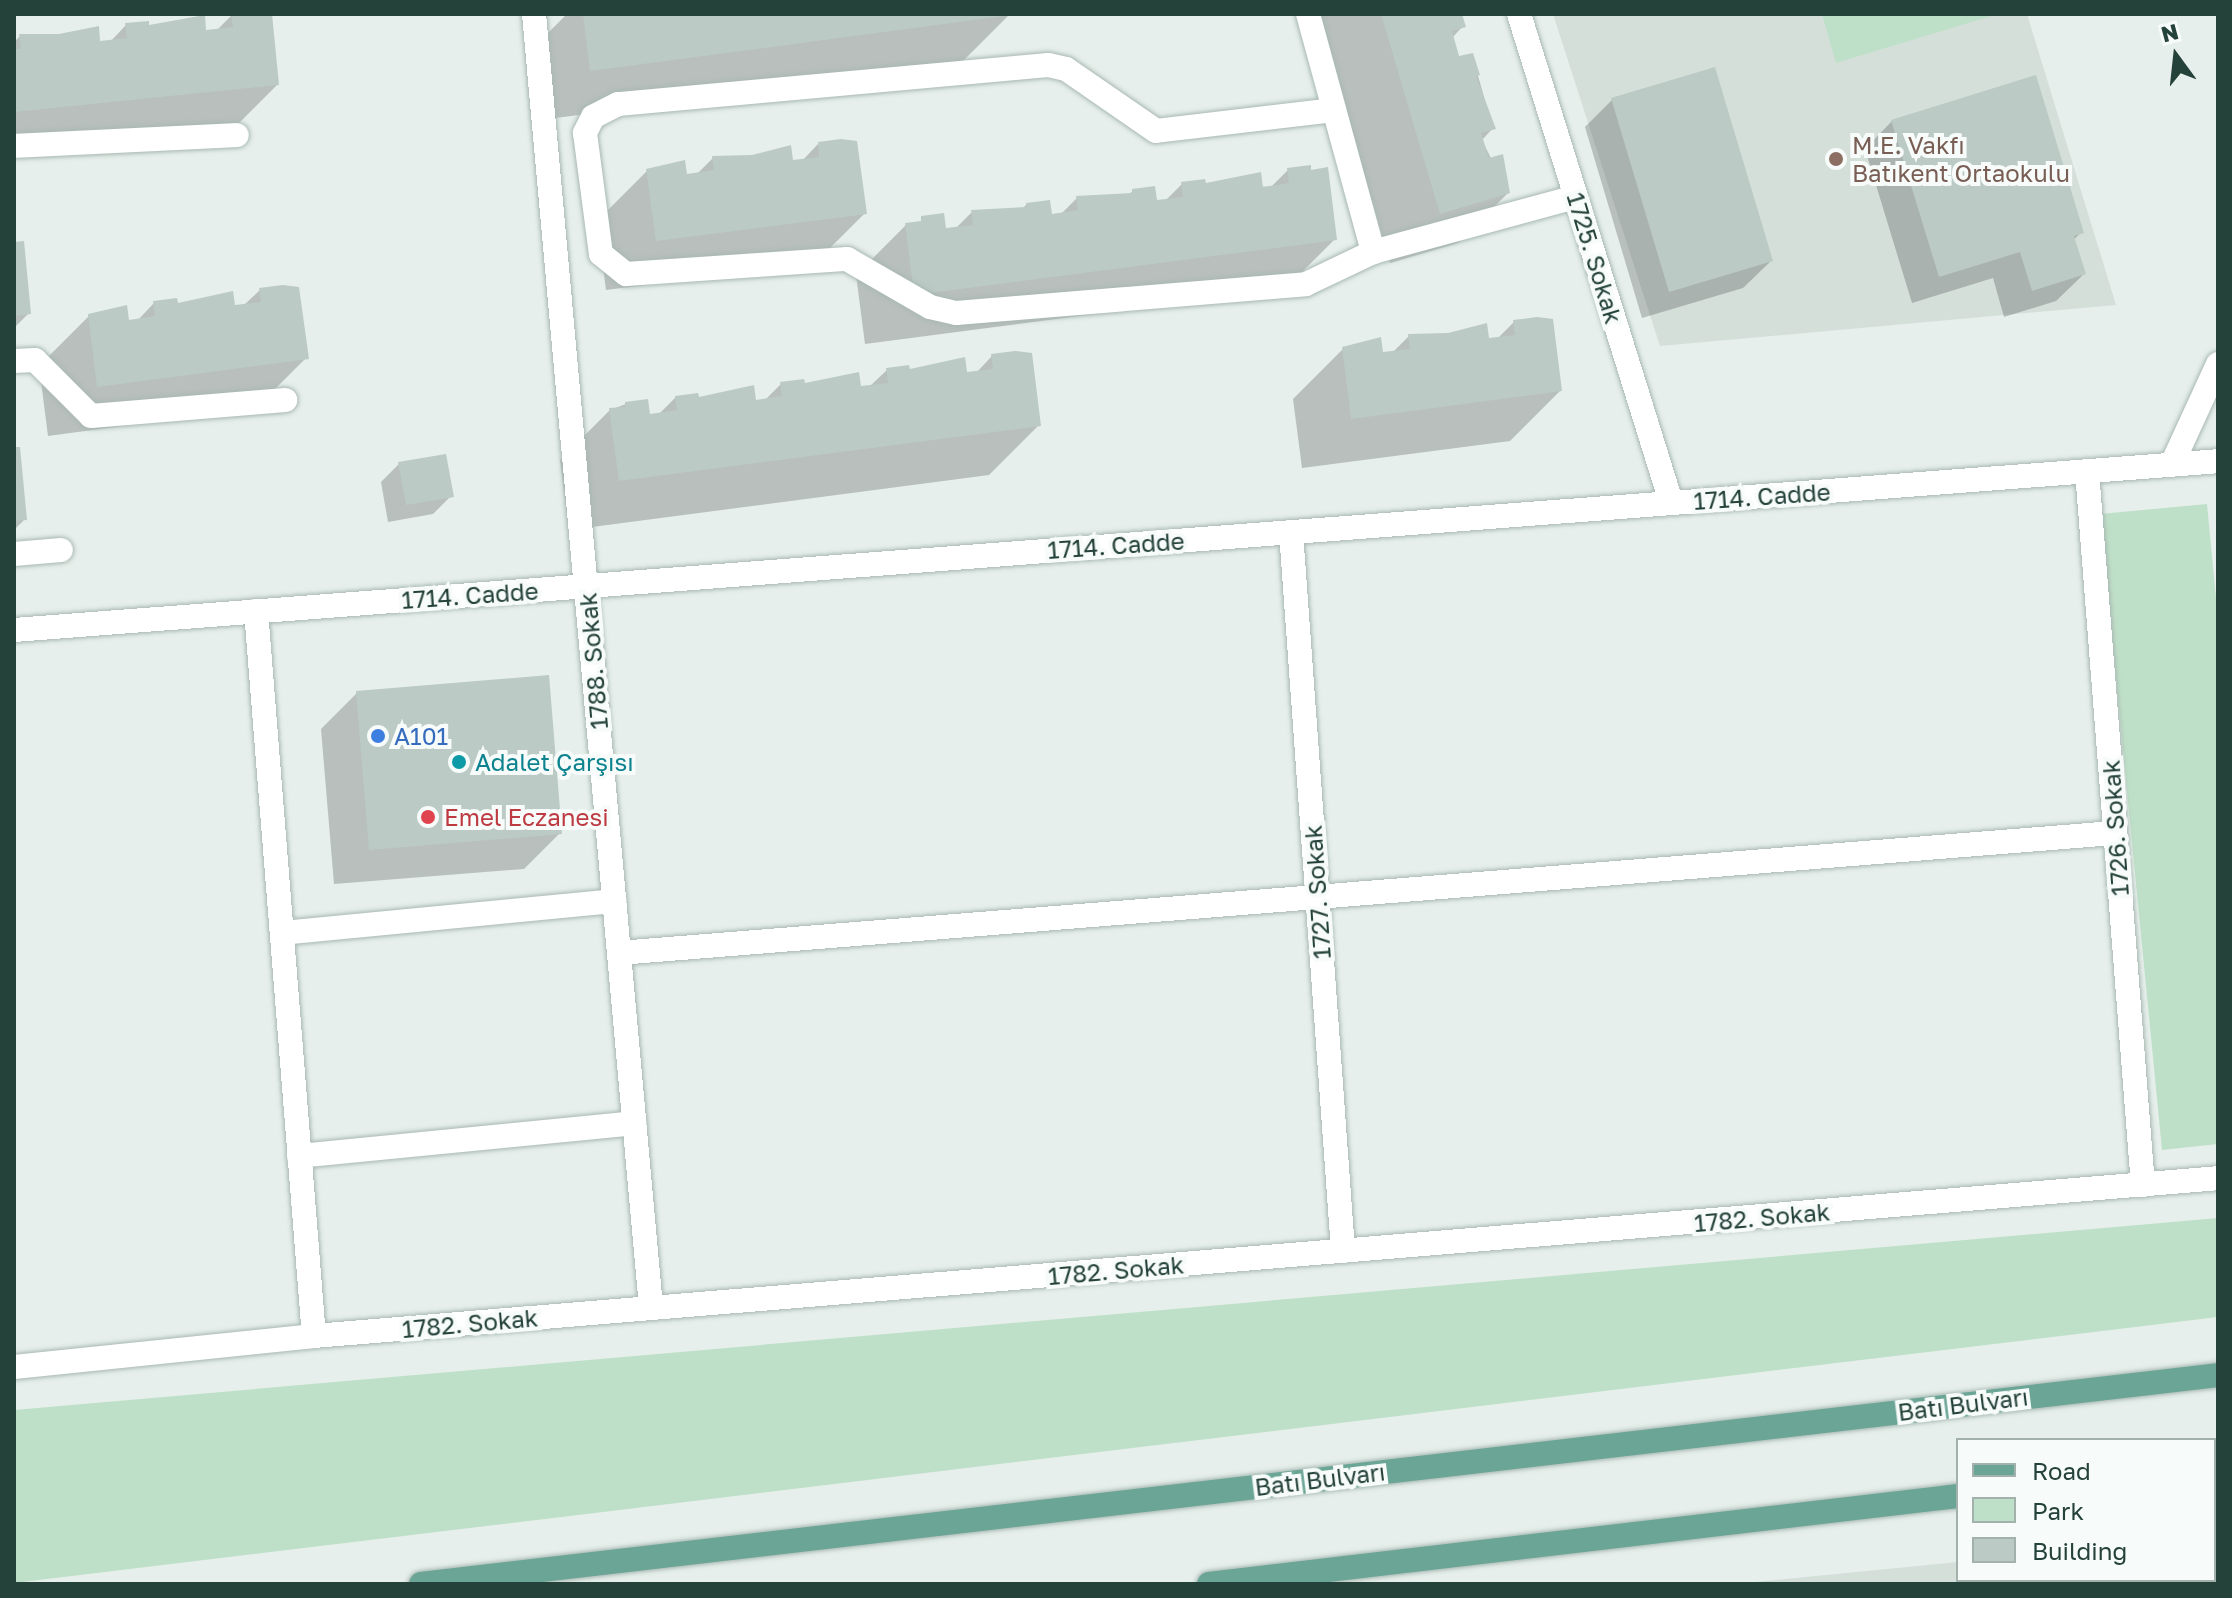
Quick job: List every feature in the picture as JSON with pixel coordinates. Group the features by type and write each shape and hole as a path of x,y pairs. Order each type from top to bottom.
{"main road":[{"name":"Batı Bulvarı","path":"421,1584 2218,1375"},
{"path":"1209,1584 1349,1576 1956,1496"}],"street":[{"name":"1788. Sokak","path":"534,14 651,1308"},
{"path":"1308,14 1373,252"},
{"name":"1725. Sokak","path":"1519,14 1671,502"},
{"path":"1334,110 1156,131 1066,69 1048,65 618,104 593,117 585,133 601,254 611,265 635,275 847,259 930,307 956,313 1306,284 1373,252 1576,197"},
{"path":"14,146 237,135"},
{"path":"14,361 35,360 91,416 285,400"},
{"path":"2172,464 2218,364"},
{"name":"1714. Cadde","path":"14,630 2218,461"},
{"path":"2218,461 2218,470"},
{"name":"1726. Sokak","path":"2087,471 2143,1185"},
{"name":"1727. Sokak","path":"1291,532 1343,1251"},
{"path":"14,554 61,550"},
{"path":"256,611 314,1336"},
{"path":"619,953 2115,833"},
{"path":"282,933 614,901"},
{"path":"299,1156 634,1123"},
{"name":"1782. Sokak","path":"14,1367 314,1336 2218,1178"}],"shaded area":[{"name":"M.E. Vakfı Batıkent Ortaokulu","path":"1553,14 2027,14 2116,305 1660,346"},
{"path":"2218,1536 2218,1584 1735,1584 1956,1562 1956,1582 2216,1582"}],"green space":[{"path":"1822,14 1998,14 1836,63"},
{"path":"2207,504 2218,619 2218,1144 2162,1150 2100,514"},
{"path":"2218,1218 2218,1317 14,1583 14,1410"}],"building":[{"path":"231,14 272,14 279,85 14,112 14,49 21,49 19,34 59,34 99,26 100,41 127,38 125,23 149,21 149,25 205,15 206,30 233,27"},
{"path":"583,14 1004,14 1004,16 590,71"},
{"path":"1381,14 1462,14 1466,27 1452,31 1459,56 1473,53 1480,75 1476,76 1496,129 1481,133 1489,158 1503,154 1510,193 1440,214"},
{"path":"1715,67 1773,261 1669,292 1611,98"},
{"path":"2036,75 2084,233 2074,236 2086,274 2032,291 2020,252 1939,277 1891,120"},
{"path":"841,139 857,141 867,214 656,241 646,169 685,160 687,174 714,170 712,156 752,155 791,145 793,160 819,157 818,142"},
{"path":"1311,165 1311,170 1328,167 1337,240 914,295 905,223 921,221 921,216 944,213 946,228 973,225 971,210 1027,207 1026,203 1050,200 1052,214 1078,210 1076,196 1132,193 1132,189 1155,186 1157,200 1183,197 1181,182 1205,179 1206,183 1261,172 1263,187 1289,183 1287,168"},
{"path":"24,241 31,314 14,316 14,242"},
{"path":"299,287 309,359 97,387 88,314 127,305 129,320 155,316 153,301 177,298 178,303 233,291 235,305 261,302 259,288"},
{"path":"1553,319 1562,391 1351,419 1342,347 1381,337 1383,352 1410,349 1408,334 1448,333 1487,323 1489,338 1515,335 1513,320"},
{"path":"1015,351 1032,353 1041,426 619,481 609,408 625,407 625,402 648,399 650,414 677,410 675,396 698,393 699,397 754,385 756,400 782,396 780,382 804,379 805,383 859,372 861,386 888,383 886,368 909,365 910,369 965,357 967,372 993,369 991,354"},
{"path":"14,447 20,447 27,520 14,521"},
{"path":"446,454 454,497 406,505 398,462"},
{"name":"Adalet Çarşısı","path":"549,675 562,834 369,850 356,691"}],"place":[{"name":"M.E. Vakfı Batıkent Ortaokulu","path":"1836,159"},
{"name":"A101","path":"378,736"},
{"name":"Adalet Çarşısı","path":"459,762"},
{"name":"Emel Eczanesi","path":"428,817"}]}
